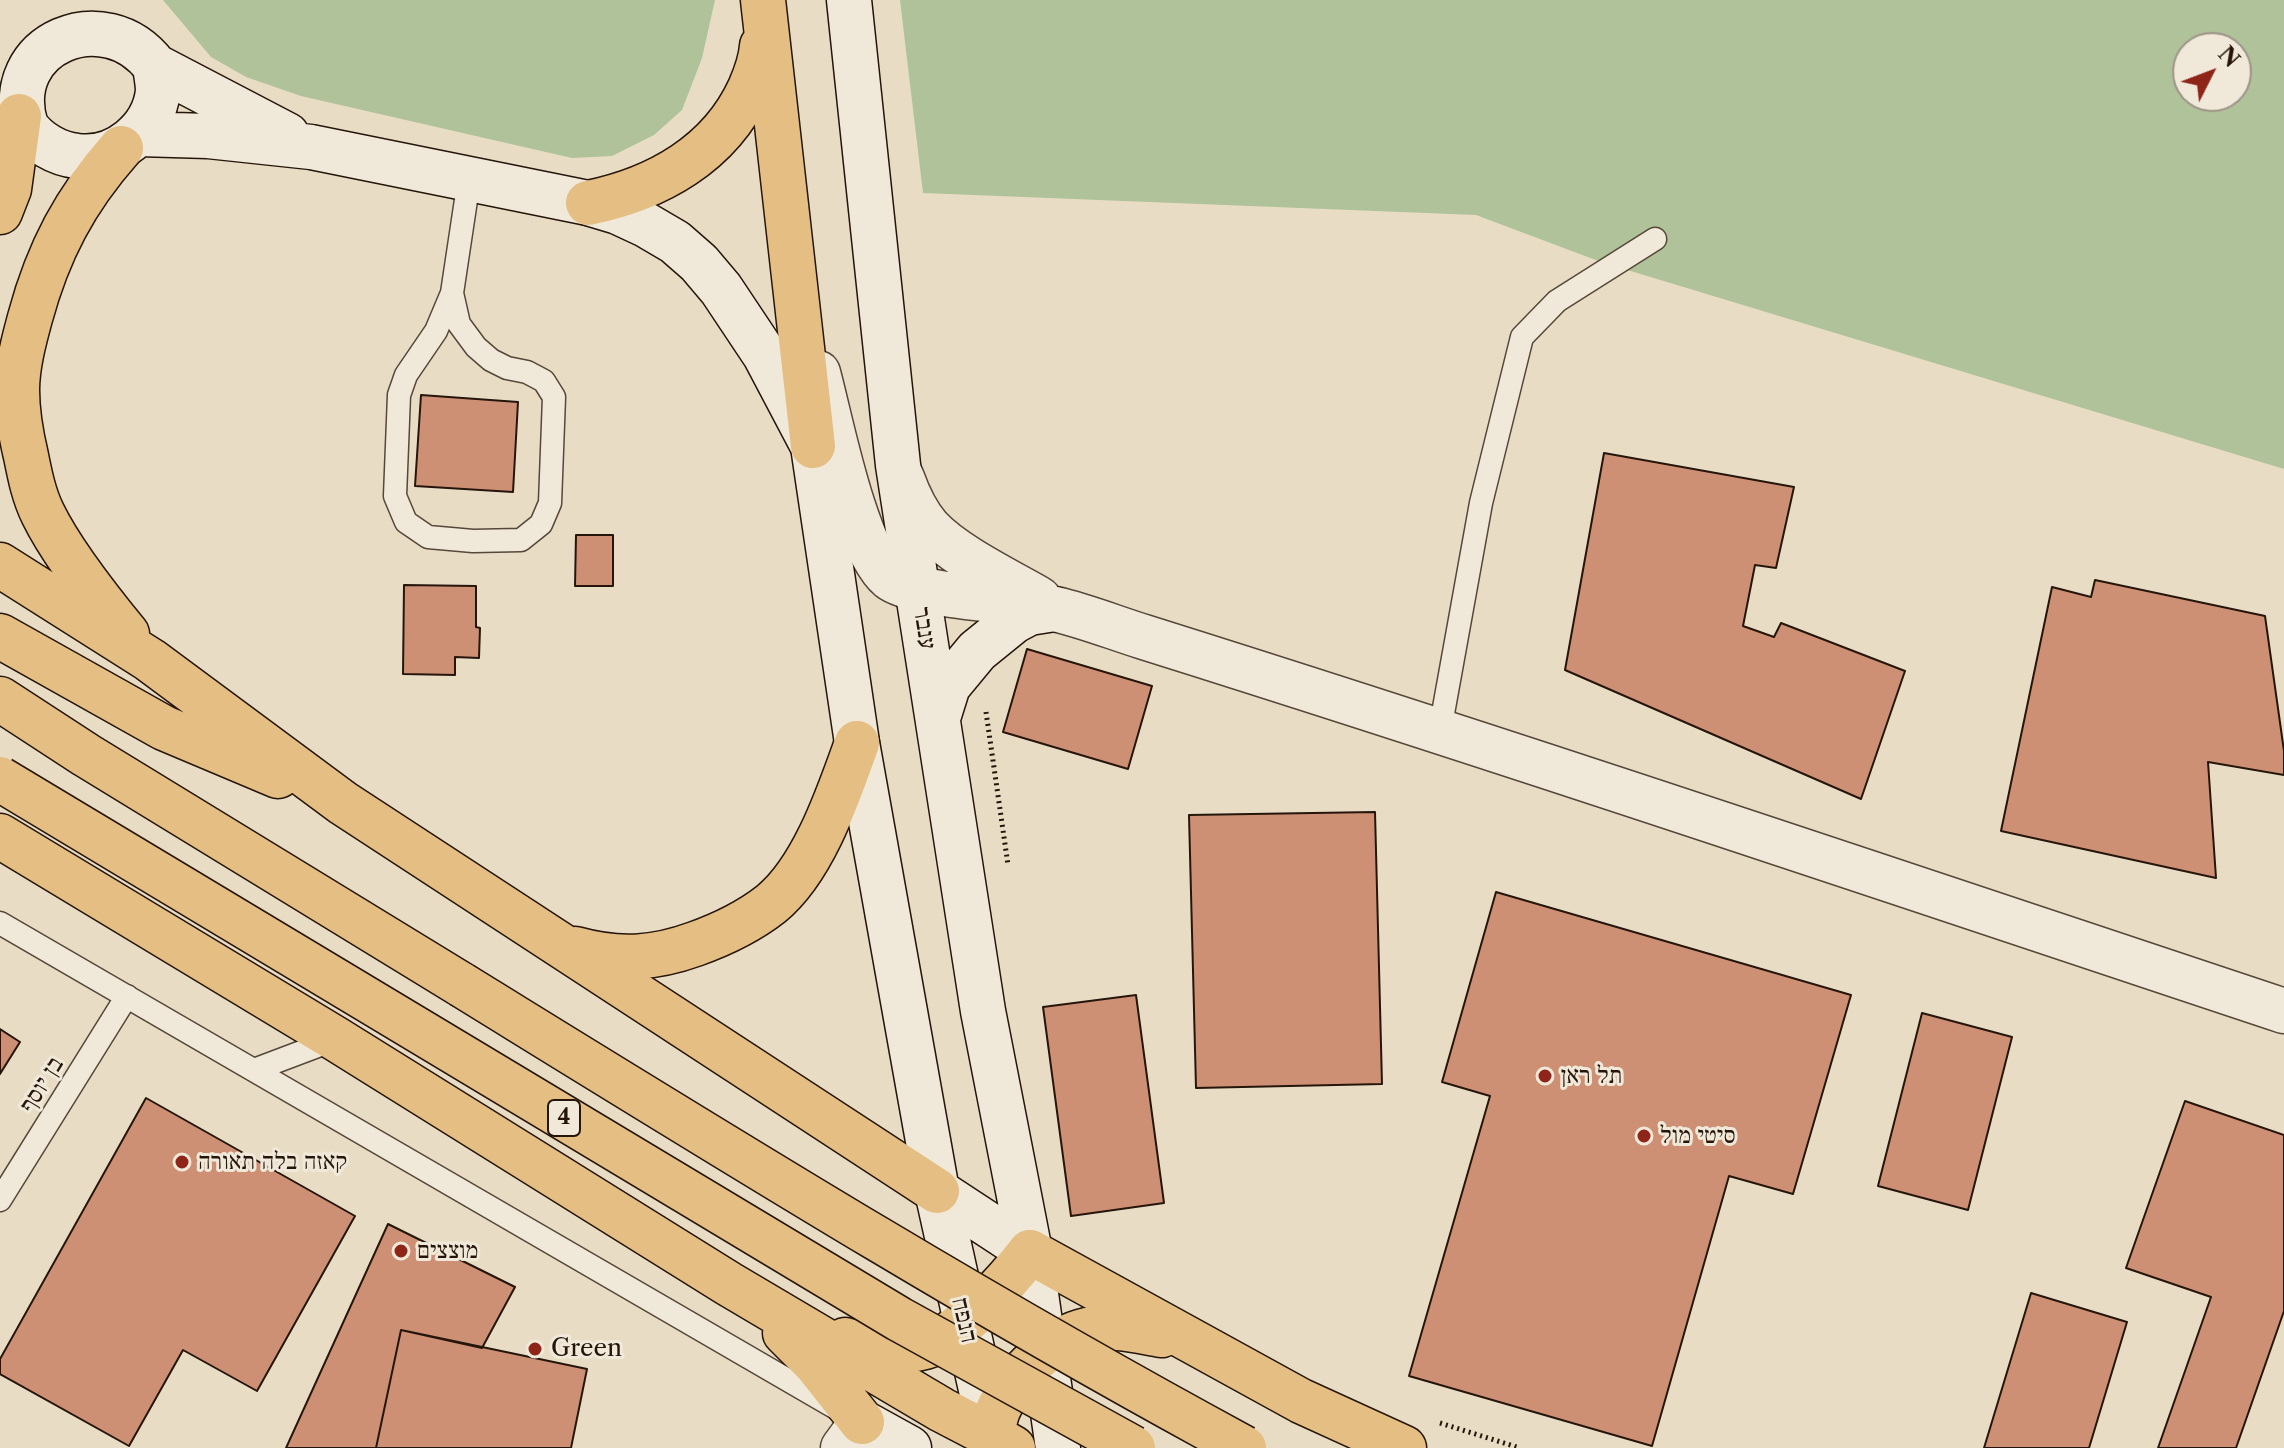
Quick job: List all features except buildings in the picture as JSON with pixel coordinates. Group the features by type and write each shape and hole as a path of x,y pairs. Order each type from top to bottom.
{"main road":[{"path":"588,203 632,192 654,182 686,164 725,131 744,100 761,57 764,8"},
{"path":"764,8 813,446"},
{"path":"0,212 9,189 19,116"},
{"path":"130,141 95,177 68,218 42,274 24,340 17,388 22,438 31,482 43,515 92,588 150,660"},
{"path":"0,565 150,660 343,803 937,1191"},
{"path":"0,636 164,728 343,803"},
{"path":"0,699 86,755 889,1248 1136,1390 1244,1448"},
{"path":"553,941 616,957 655,956 722,934 752,918 774,901 806,859 834,807 857,743"},
{"name":"4","path":"0,779 899,1319 1133,1448"},
{"path":"0,836 336,1039 729,1284 999,1444"},
{"path":"801,1325 846,1340 895,1350 927,1346 943,1338 993,1294 1030,1252 1301,1401 1404,1448"},
{"path":"729,1284 801,1348 853,1435"},
{"path":"999,1444 998,1409 1007,1391 1045,1352 1074,1334 1109,1328 1164,1335 1206,1350"}],"street":[{"name":"ענבר","path":"849,0 898,465 983,1011 1030,1252"},
{"path":"130,141 152,113 158,91 155,66 146,45 122,13 46,13 24,44 14,66 12,91 19,116 32,135 52,149 76,156 99,155 130,141 208,136 311,147 588,203 618,212 675,242 699,263 721,289 765,355 813,446 857,743 937,1191 1030,1252 1058,1448"},
{"path":"155,66 311,147"},
{"path":"792,273 858,521 870,550 895,583 1054,609 1440,730 2284,1011"},
{"path":"898,465 906,490 929,528 969,558 1054,609"},
{"path":"938,718 948,686 977,651 1014,621 1029,613 1054,609"},
{"name":"הנפח","path":"937,1191 964,1320 999,1444"},
{"path":"853,1435 909,1448"}],"lane":[{"path":"452,293 459,324 476,347 507,368 527,372 544,381 554,397 550,503 541,524 521,540 473,541 428,537 406,522 395,496 399,395 406,375 436,331 452,293 469,180"},
{"path":"1440,730 1481,503 1522,337 1557,301 1655,239"},
{"path":"0,923 254,1070 853,1435"},
{"name":"בן יוסף","path":"0,1200 127,996"},
{"path":"254,1070 336,1039"}],"green space":[{"path":"163,0 715,0 702,58 682,110 654,135 612,156 572,158 301,96 246,77 211,57"},
{"path":"900,0 2284,0 2284,469 1601,262 1476,215 923,193"}],"place":[{"name":"תל ראן","path":"1545,1076"},
{"name":"סיטי מול","path":"1644,1136"},
{"name":"קאזה בלה תאורה","path":"182,1162"},
{"name":"מוצצים","path":"401,1251"},
{"name":"Green","path":"535,1349"}]}
